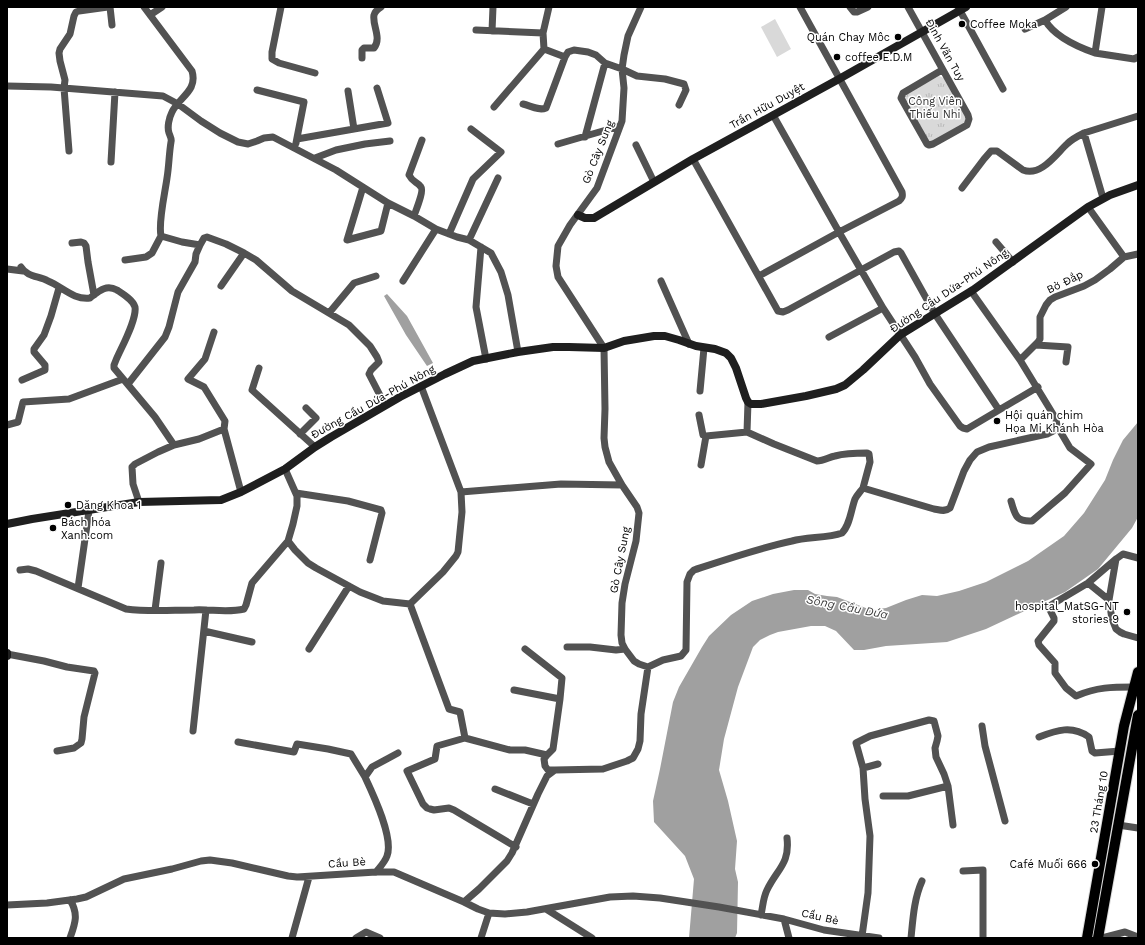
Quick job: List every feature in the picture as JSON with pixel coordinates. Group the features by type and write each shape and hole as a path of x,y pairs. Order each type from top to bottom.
{"main road":[{"name":"23 Tháng 10","path":"1087,938 1120,751 1138,672"},
{"name":"23 Tháng 10","path":"1098,938 1138,715"}],"street":[{"path":"69,151 64,88 65,80 60,61 60,49 70,34 76,12 109,7 112,24"},
{"path":"125,260 150,255 161,236 161,216 172,140 168,128 169,122 172,112 192,86 194,78 192,71 144,7"},
{"path":"150,15 162,7"},
{"path":"281,7 272,59 279,63 315,73"},
{"path":"362,58 362,50 364,48 374,48 377,44 374,16 375,12 381,7"},
{"path":"492,31 493,7"},
{"path":"494,107 544,49 543,33 549,7"},
{"name":"Gò Cây Sung","path":"625,649 622,643 621,635 621,613 625,584 636,541 639,513 637,507 609,462 605,447 604,348 558,277 556,266 558,246 570,225 597,188 622,121 624,88 622,69 626,45 628,36 641,7"},
{"path":"759,276 899,201 903,195 800,7"},
{"path":"850,7 853,12 857,12 868,7"},
{"name":"Đinh Văn Tuy","path":"908,7 969,119 967,125 929,145 927,144 901,98 903,93 942,70"},
{"path":"1025,29 1045,20 1066,7"},
{"path":"1095,53 1102,7"},
{"path":"961,8 1003,89"},
{"name":"Trần Hữu Duyệt","path":"578,215 585,218 594,218 693,159 839,79 961,8"},
{"path":"1045,20 1051,28 1081,48 1095,53 1134,59 1138,57"},
{"path":"476,30 543,33"},
{"path":"544,49 565,57"},
{"path":"523,104 539,109 546,108 565,57 568,52 574,50 596,55 605,63 637,76 665,79 684,84 686,90 679,105"},
{"path":"585,137 605,63"},
{"path":"7,86 64,88 163,96 178,104 220,133 238,142 248,144 264,138 273,137 315,158 388,203 436,229 469,240 491,253 501,272 508,295 518,352"},
{"path":"297,139 388,123 376,88"},
{"path":"257,90 304,102 295,148"},
{"path":"110,162 115,92"},
{"path":"348,92 354,129"},
{"path":"773,115 883,308 915,357 930,384 960,426 967,429 1038,386"},
{"path":"962,188 984,159 992,152 997,151 1027,172 1034,171 1048,164 1068,143 1084,133 1138,116"},
{"path":"558,144 620,126"},
{"path":"450,234 473,178 501,152 471,129"},
{"path":"1084,133 1103,198"},
{"path":"414,216 422,191 421,186 412,180 409,174 422,140"},
{"path":"315,158 336,150 365,144 390,142"},
{"path":"636,145 654,182"},
{"path":"693,159 778,311 782,312 788,310 894,252 899,251 935,314 999,410"},
{"path":"469,240 498,178"},
{"name":"Đường Cầu Dứa-Phú Nông","path":"7,524 139,502 221,500 241,492 285,469 315,447 385,405 422,386 473,361 518,352 564,347 604,348 624,341 654,336 665,336 689,344 715,349 726,353 731,358 736,368 748,402 756,405 836,389 845,385 863,370 900,335 971,291 1014,262 1032,247 1088,207 1103,198 1138,185"},
{"path":"363,187 347,240 381,230 388,203"},
{"path":"1088,207 1124,257"},
{"path":"403,281 436,229"},
{"path":"161,236 200,245"},
{"path":"7,425 18,422 22,402 69,399 126,381 165,337 178,292 195,262 196,254 200,245 204,238 209,237 256,260 292,291 349,325 370,346 377,357 379,362 369,374 385,405"},
{"path":"72,243 81,242 86,246 94,295"},
{"path":"996,242 1014,262"},
{"path":"481,247 476,307 486,359"},
{"path":"221,286 244,253"},
{"name":"Bờ Đắp","path":"1036,346 1040,339 1040,317 1050,300 1095,280 1124,257 1138,254"},
{"path":"7,269 22,269 37,277 46,279 59,288 79,298 90,298 103,288 110,288 132,302 135,307 134,318 114,365 116,370 164,430 174,446"},
{"path":"329,313 354,283 376,276"},
{"path":"661,281 689,344"},
{"path":"22,380 45,370 45,365 34,352 34,349 44,335 59,288"},
{"path":"971,291 1038,386 1056,419 1057,426 1070,448 1091,464 1065,493 1032,522 1023,522 1016,516 1011,501"},
{"path":"829,337 883,308"},
{"path":"214,332 205,359 188,379 204,387 224,421 224,429 241,492"},
{"path":"1020,360 1036,346 1068,347 1066,362"},
{"path":"700,391 704,348"},
{"path":"259,368 252,390 315,447"},
{"path":"410,604 443,572 456,556 458,552 461,518 461,492 422,386"},
{"path":"747,432 748,402"},
{"path":"300,434 316,418 306,408"},
{"path":"699,415 703,435 706,436"},
{"path":"863,488 945,511 950,508 966,466 977,452 1047,434 1053,431 1057,426"},
{"path":"139,502 132,477 132,467 135,464 174,446 224,429"},
{"path":"568,647 590,647 616,650 625,649 634,661 648,667 663,660 681,656 686,650 687,582 690,574 694,570 739,554 806,538 842,533 845,530 856,497 863,488 870,462 869,454 841,455 822,461 817,461 747,432 706,436"},
{"path":"701,465 706,436"},
{"path":"20,570 28,569 36,571 126,609 244,609 252,583 288,541 296,514 296,493 285,469"},
{"path":"461,492 561,484 622,485"},
{"path":"296,493 348,501 381,510 382,513 370,560"},
{"path":"78,588 89,511"},
{"path":"288,541 308,563 360,592 384,601 410,604"},
{"path":"1134,687 1105,688 1076,696 1066,688 1054,674 1055,663 1039,645 1038,639 1054,620 1050,610 1051,606 1088,583 1123,554 1138,558"},
{"path":"1116,559 1109,600 1112,620 1116,629 1124,634 1138,638"},
{"path":"155,610 161,563"},
{"path":"1088,583 1109,600"},
{"path":"309,649 349,586"},
{"path":"410,604 449,709 460,712 465,738"},
{"path":"193,731 206,610"},
{"path":"204,631 252,642"},
{"path":"525,649 562,678 553,749 544,759 544,766 548,770 603,769 633,758 640,741 641,714 648,667"},
{"path":"7,654 66,667 94,671 95,673 84,717 81,743 74,748 57,751"},
{"path":"514,690 560,698"},
{"path":"862,936 868,893 870,845 863,768 856,743 870,736 929,720 934,722 938,736 938,741 935,748 936,757 948,786 953,825"},
{"path":"982,726 985,746 1005,821"},
{"path":"1039,737 1060,730 1070,730 1084,733 1089,737 1092,751 1095,753 1120,751"},
{"path":"516,847 449,808 434,810 427,808 423,804 407,771 434,759 437,746 465,738 510,750 525,750 548,755"},
{"path":"238,742 294,752 297,744 351,754 376,799 387,837 387,857 376,872"},
{"path":"365,777 372,768 398,753"},
{"path":"863,768 878,764"},
{"path":"464,902 507,861 516,847 533,804 548,776 555,770"},
{"path":"883,796 908,796 948,786"},
{"path":"495,789 533,804"},
{"path":"1118,825 1138,828"},
{"path":"758,914 764,896 780,872 786,857 788,847 787,838"},
{"name":"Cầu Bè","path":"7,905 47,903 86,897 124,879 210,860 232,863 288,876 309,877 376,872 400,873 425,886 489,913 514,914 610,897 634,896 660,898 758,914 824,930 879,938"},
{"path":"963,871 983,870 983,938"},
{"path":"292,938 309,877"},
{"path":"911,938 917,892 922,881"},
{"path":"70,900 76,916 70,938"},
{"path":"546,909 592,938"},
{"path":"480,938 489,913"},
{"path":"784,920 789,938"},
{"path":"356,938 366,932 380,938"},
{"path":"1102,938 1125,932 1138,937"}],"green space":[{"path":"775,19 791,49 777,57 761,27"},
{"name":"Công Viên Thiếu Nhi","path":"939,76 944,78 966,116 965,123 931,142 928,140 904,98 904,95"}],"water":[{"path":"387,294 407,316 433,363 427,366 406,335 384,296"},
{"name":"Sông Cầu Dứa","path":"1138,422 1138,517 1132,528 1098,569 1065,592 986,629 947,642 886,646 864,650 854,650 836,631 825,626 811,626 778,632 760,640 753,647 738,687 724,739 719,770 737,841 735,869 738,882 737,933 735,938 689,938 694,879 685,856 654,822 653,801 673,702 679,687 709,636 731,615 752,601 773,594 794,590 808,590 815,594 837,597 871,610 886,608 922,595 937,596 959,591 986,582 1028,561 1064,536 1084,513 1105,480 1123,440"}],"place":[{"name":"Coffee Moka","path":"962,24"},
{"name":"Quán Chay Môc","path":"898,37"},
{"name":"coffee E.D.M","path":"837,57"},
{"name":"Hội quán chim Họa Mi Khánh Hòa","path":"997,421"},
{"name":"Dăng Khoa 1","path":"68,505"},
{"name":"Bách hóa Xanh.com","path":"53,528"},
{"name":"hospital_MatSG-NT stories 9","path":"1127,612"},
{"name":"Café Muối 666","path":"1095,864"}]}
